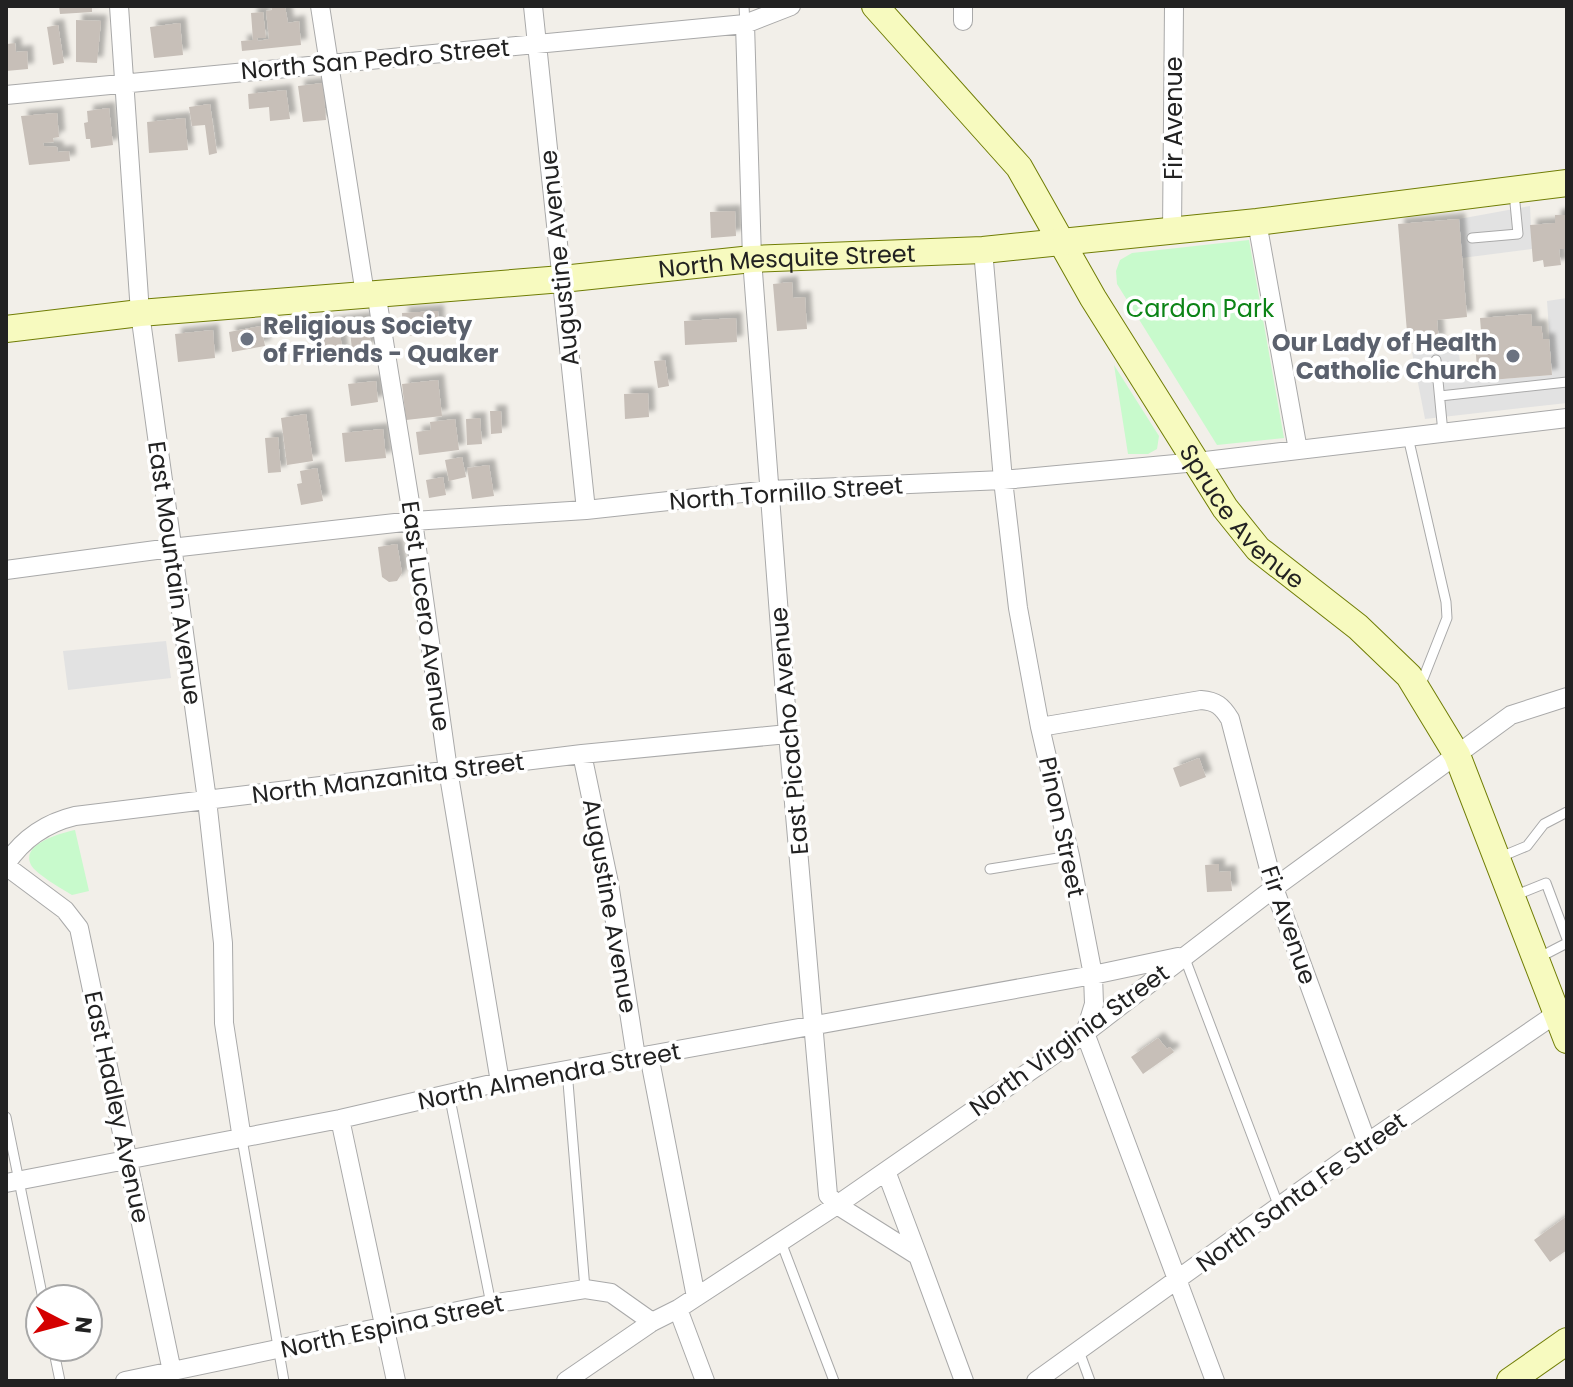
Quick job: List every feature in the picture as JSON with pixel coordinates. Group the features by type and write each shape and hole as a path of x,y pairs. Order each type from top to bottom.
{"street":[{"name":"East Mountain Avenue","path":"119,6 140,313 207,800 223,943 224,1023 242,1139"},
{"name":"East Lucero Avenue","path":"320,6 413,521 448,770 500,1082"},
{"name":"Augustine Avenue","path":"533,6 586,510"},
{"path":"745,15 791,6"},
{"name":"Spruce Avenue","path":"875,6 1019,167 1093,298 1225,508 1258,549 1358,627 1409,676 1457,755 1535,959 1562,1010 1567,1040"},
{"name":"Fir Avenue","path":"1172,231 1174,6"},
{"name":"North San Pedro Street","path":"6,95 536,44 745,15"},
{"name":"East Picacho Avenue","path":"745,15 752,259 788,734 828,1195 837,1205"},
{"name":"North Mesquite Street","path":"6,329 140,313 562,279 752,259 983,250 1257,222 1567,183"},
{"path":"1257,222 1298,450"},
{"name":"Pinon Street","path":"983,250 1003,480 1018,608 1093,975 1094,1004 1085,1033"},
{"name":"North Tornillo Street","path":"6,570 413,521 586,510 770,490 1003,480 1197,462 1567,418"},
{"name":"North Virginia Street","path":"574,1379 652,1322 678,1309 837,1205 1085,1033 1274,888 1511,715 1567,697"},
{"name":"Fir Avenue","path":"1040,727 1201,700 1219,705 1230,719 1274,888 1367,1143"},
{"name":"North Manzanita Street","path":"6,865 14,852 44,827 58,820 582,754 788,734"},
{"name":"Augustine Avenue","path":"582,754 642,1056 696,1297"},
{"name":"East Hadley Avenue","path":"6,865 65,910 79,928 173,1376"},
{"name":"North Almendra Street","path":"12,1181 242,1139 500,1082 1184,956"},
{"name":"North Santa Fe Street","path":"1036,1381 1367,1143 1562,1010"},
{"path":"1085,1033 1215,1381"},
{"path":"340,1119 396,1381"},
{"path":"886,1171 964,1381"},
{"path":"837,1205 918,1256"},
{"name":"North Espina Street","path":"125,1381 173,1376 277,1349 491,1304 585,1289 611,1293 652,1322"},
{"path":"678,1309 705,1381"},
{"path":"1510,1381 1567,1341"}],"lane":[{"path":"1472,238 1518,234 1514,189"},
{"path":"1436,360 1443,433"},
{"path":"1440,396 1567,382"},
{"path":"1408,437 1447,618 1418,691"},
{"path":"1497,859 1527,846 1544,824 1567,812"},
{"path":"990,869 1070,856"},
{"path":"1511,897 1546,883 1567,941 1535,959"},
{"path":"1184,956 1279,1207"},
{"path":"567,1070 585,1289"},
{"path":"449,1094 491,1304"},
{"path":"6,1117 12,1181 39,1283"},
{"path":"242,1139 284,1381"},
{"path":"781,1242 834,1381"},
{"path":"1079,1351 1090,1381"}],"green space":[{"name":"Cardon Park","path":"1249,240 1284,438 1217,445 1117,284 1116,271 1120,260 1132,253"},
{"path":"1114,365 1159,436 1157,449 1148,454 1128,454"},
{"path":"75,830 89,891 72,895 38,873 29,858 36,845"}],"shaded area":[{"path":"1530,206 1532,249 1462,258 1459,219"},
{"path":"1567,298 1567,403 1425,419 1412,352 1458,346 1461,370 1477,369 1478,381 1552,375 1547,301"},
{"path":"166,641 171,678 68,690 63,651"}],"building":[{"path":"59,6 92,6 92,12 60,14"},
{"path":"271,6 285,6 288,23 299,21 301,45 242,51 241,41 253,40 251,13 263,12 266,38 257,38 258,41 269,39 266,11 272,10"},
{"path":"76,20 101,21 97,63 76,62"},
{"path":"180,23 183,55 154,58 150,27"},
{"path":"58,25 64,63 53,65 47,27"},
{"path":"15,43 16,52 27,51 28,69 6,71 7,44"},
{"path":"323,83 326,120 303,122 298,86"},
{"path":"286,90 290,119 270,121 269,107 249,109 248,94"},
{"path":"210,104 217,153 209,155 205,125 192,126 189,107"},
{"path":"109,108 113,145 91,148 84,123 88,122 87,111"},
{"path":"57,113 59,137 53,138 54,142 43,143 44,146 57,147 58,152 69,151 70,161 29,165 21,116"},
{"path":"185,118 188,150 149,153 147,122"},
{"path":"735,211 736,236 711,238 710,212"},
{"path":"1555,215 1567,215 1567,249 1559,249 1561,265 1544,267 1543,260 1533,262 1530,225 1555,223"},
{"path":"1459,219 1467,317 1437,320 1439,341 1408,344 1398,224"},
{"path":"792,282 793,298 805,297 807,329 777,331 773,284"},
{"path":"438,311 439,334 403,336 402,313"},
{"name":"Our Lady of Health Catholic Church","path":"1531,314 1532,326 1541,326 1543,339 1549,339 1552,375 1478,381 1475,343 1482,343 1480,318"},
{"path":"368,318 371,348 352,350 350,331 340,332 343,357 320,360 317,324"},
{"path":"736,318 737,342 685,345 684,321"},
{"name":"Religious Society of Friends - Quaker","path":"261,326 265,346 232,352 229,332"},
{"path":"213,330 215,358 178,362 175,334"},
{"path":"665,360 669,386 658,388 654,361"},
{"path":"438,380 442,416 406,420 402,384"},
{"path":"376,381 378,402 351,406 348,384"},
{"path":"648,393 649,417 625,419 624,394"},
{"path":"490,411 501,411 502,433 491,434"},
{"path":"306,414 313,461 287,465 281,418"},
{"path":"480,418 482,444 467,445 466,419"},
{"path":"455,419 459,450 419,455 416,432 431,430 430,422"},
{"path":"383,429 386,458 345,462 342,433"},
{"path":"278,437 281,472 268,473 265,438"},
{"path":"462,457 466,477 449,481 445,460"},
{"path":"489,465 494,496 472,499 467,468"},
{"path":"317,468 323,501 301,505 297,484 302,483 300,471"},
{"path":"443,477 446,495 429,498 426,480"},
{"path":"397,544 402,573 397,581 389,582 382,577 378,547"},
{"path":"1199,758 1206,777 1180,787 1173,768"},
{"path":"1219,864 1219,872 1230,871 1232,891 1207,892 1205,865"},
{"path":"1158,1038 1174,1052 1143,1074 1131,1057"},
{"path":"1567,1216 1567,1250 1550,1262 1534,1240"}],"place":[{"name":"Religious Society of Friends - Quaker","path":"247,339"},
{"name":"Our Lady of Health Catholic Church","path":"1513,356"}]}
